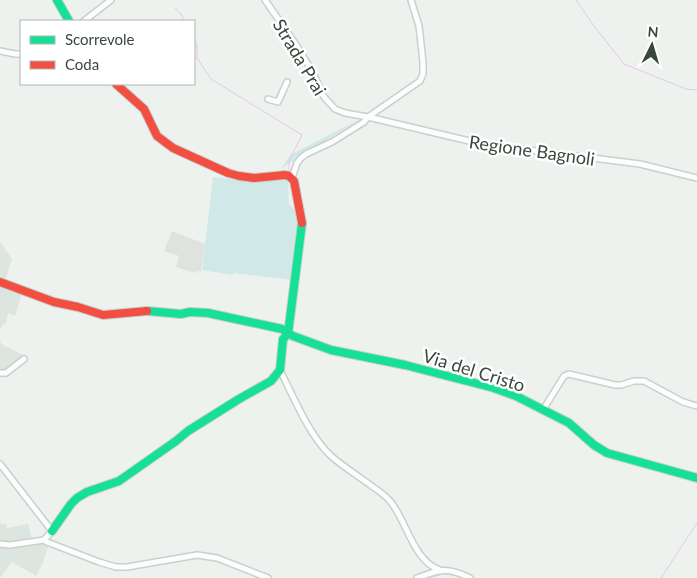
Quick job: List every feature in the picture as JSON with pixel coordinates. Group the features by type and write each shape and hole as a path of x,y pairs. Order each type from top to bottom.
{"street":[{"path":"57,0 68,20"},
{"path":"85,20 111,0"},
{"name":"Strada Prai","path":"265,0 298,46 312,71 318,87 329,103 335,109 345,113 368,117"},
{"path":"292,178 297,164 306,154 332,142 364,122 368,117 420,81 423,74 423,62 419,26 411,0"},
{"path":"0,51 20,54"},
{"path":"268,99 278,102 287,82"},
{"path":"44,540 77,498 86,492 120,481 188,431 276,376 280,370 283,339 288,334 302,225 292,178 284,175 254,178 239,176 228,173 173,148 157,136 144,109 117,85"},
{"name":"Regione Bagnoli","path":"368,117 482,144 640,164 697,178"},
{"name":"Via del Cristo","path":"0,282 54,302 103,315 151,311 181,314 190,312 216,314 282,330 331,350 406,365 494,388 516,396 569,423 594,445 607,453 697,478"},
{"path":"266,383 277,368 282,353"},
{"path":"0,372 6,373 24,360"},
{"path":"280,370 311,430 322,446 331,456 387,497 420,553 433,568 450,570 470,578"},
{"path":"544,410 564,376 569,374 615,385 644,381 683,402 697,406"},
{"path":"0,464 52,531"},
{"path":"0,544 10,545 44,540 99,562 127,567 197,555 218,558 268,578"},
{"path":"417,578 440,570"}],"shaded area":[{"path":"360,119 282,168 290,155"},
{"path":"213,177 252,182 288,180 289,204 296,212 299,225 292,280 234,273 233,275 202,270"},
{"path":"172,231 205,244 201,272 197,271 195,273 176,267 179,256 164,251"},
{"path":"0,242 12,259 5,281 23,289 15,316 8,313 6,323 0,330"},
{"path":"0,339 1,344 27,357 26,361 0,377"},
{"path":"0,524 6,524 7,528 28,524 32,540 43,536 48,541 43,562 36,576 12,562 0,578"}],"waterway":[{"path":"576,0 624,64 686,89 697,90"},
{"path":"175,8 184,20"},
{"path":"195,41 197,45 197,58 211,79 302,135 289,161 289,171"},
{"path":"288,339 295,341"},
{"path":"661,578 697,523"},
{"path":"428,578 442,573"}],"traffic: fast":[{"path":"57,0 68,20"},
{"path":"52,531 77,498 87,492 119,481 188,431 271,381 280,370 283,339 288,334 302,223"},
{"path":"147,311 181,314 190,312 208,313 282,329 293,336 331,350 405,365 494,388 516,396 569,423 594,445 607,453 697,478"}],"traffic: jam":[{"path":"117,85 144,109 157,136 173,148 228,173 239,176 254,178 289,176 294,181 302,223"},
{"path":"0,282 54,302 103,315 147,311"}]}
